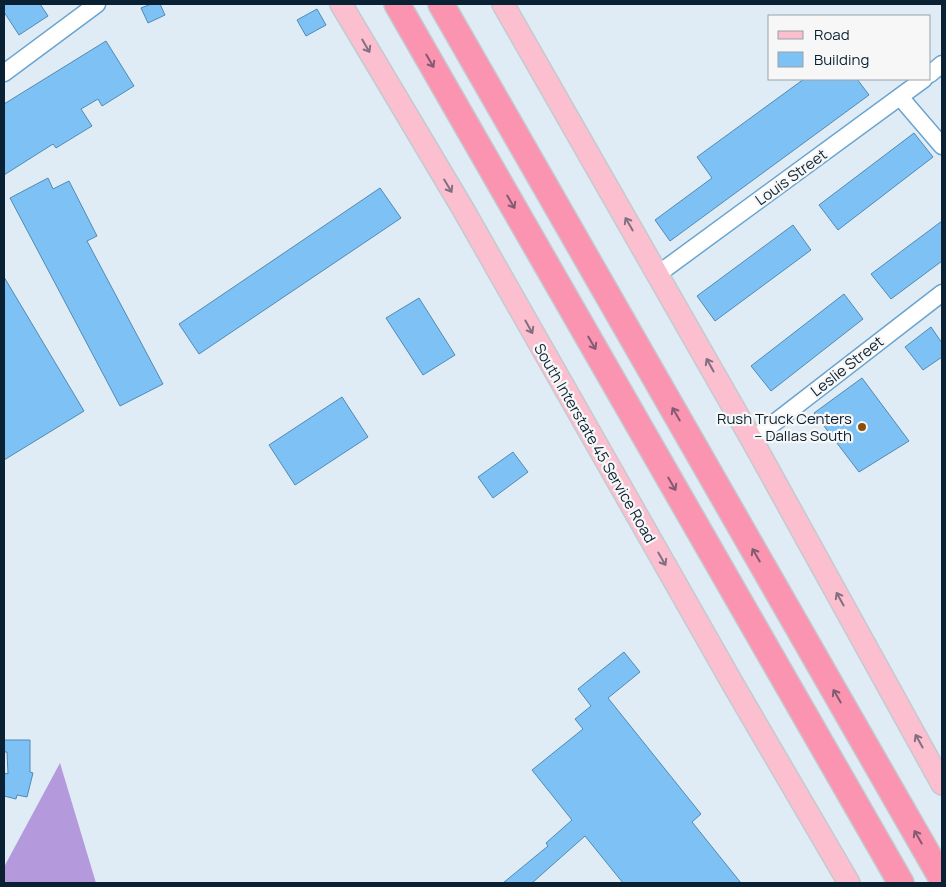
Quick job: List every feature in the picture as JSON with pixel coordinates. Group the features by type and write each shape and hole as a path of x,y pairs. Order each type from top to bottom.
{"highway":[{"path":"397,4 901,883"},
{"path":"441,4 942,879"}],"main road":[{"name":"South Interstate 45 Service Road","path":"341,4 463,209 734,686 849,883"},
{"path":"503,4 752,440 942,784"}],"street":[{"path":"4,73 97,4"},
{"path":"931,73 942,64"},
{"name":"Louis Street","path":"658,274 923,80"},
{"path":"900,97 942,146"},
{"name":"Leslie Street","path":"752,440 942,293"}],"shaded area":[{"path":"60,763 96,883 4,883 4,867"}],"building":[{"path":"4,4 40,4 48,16 19,35 4,12"},
{"path":"151,4 160,4 165,15 148,23 141,8"},
{"path":"317,9 326,25 306,36 297,20"},
{"path":"106,41 134,86 102,106 98,99 81,109 92,126 56,148 53,144 4,175 4,104"},
{"path":"803,80 858,80 869,95 670,241 655,220 712,178 697,157"},
{"path":"914,133 933,157 838,230 819,205"},
{"path":"48,178 53,189 69,181 97,236 87,241 163,384 120,406 10,198"},
{"path":"380,188 401,218 199,354 179,324"},
{"path":"942,221 942,261 891,299 871,274"},
{"path":"793,225 811,250 715,321 697,296"},
{"path":"4,277 84,411 4,460"},
{"path":"844,294 863,319 771,391 751,366"},
{"path":"419,298 455,355 423,375 386,318"},
{"path":"931,327 942,343 942,357 923,370 905,347"},
{"name":"Rush Truck Centers – Dallas South","path":"862,378 909,441 859,472 814,413"},
{"path":"342,397 368,437 295,485 269,445"},
{"path":"513,452 528,472 493,498 478,477"},
{"path":"624,652 640,672 608,698 701,814 692,822 741,883 623,883 585,836 532,883 503,883 548,846 546,843 572,820 532,770 583,729 575,719 591,706 578,689"},
{"path":"4,740 30,740 30,772 33,773 27,797 17,795 16,799 4,796 4,773 8,774 7,752 4,752"}],"place":[{"name":"Rush Truck Centers – Dallas South","path":"862,427"}]}
